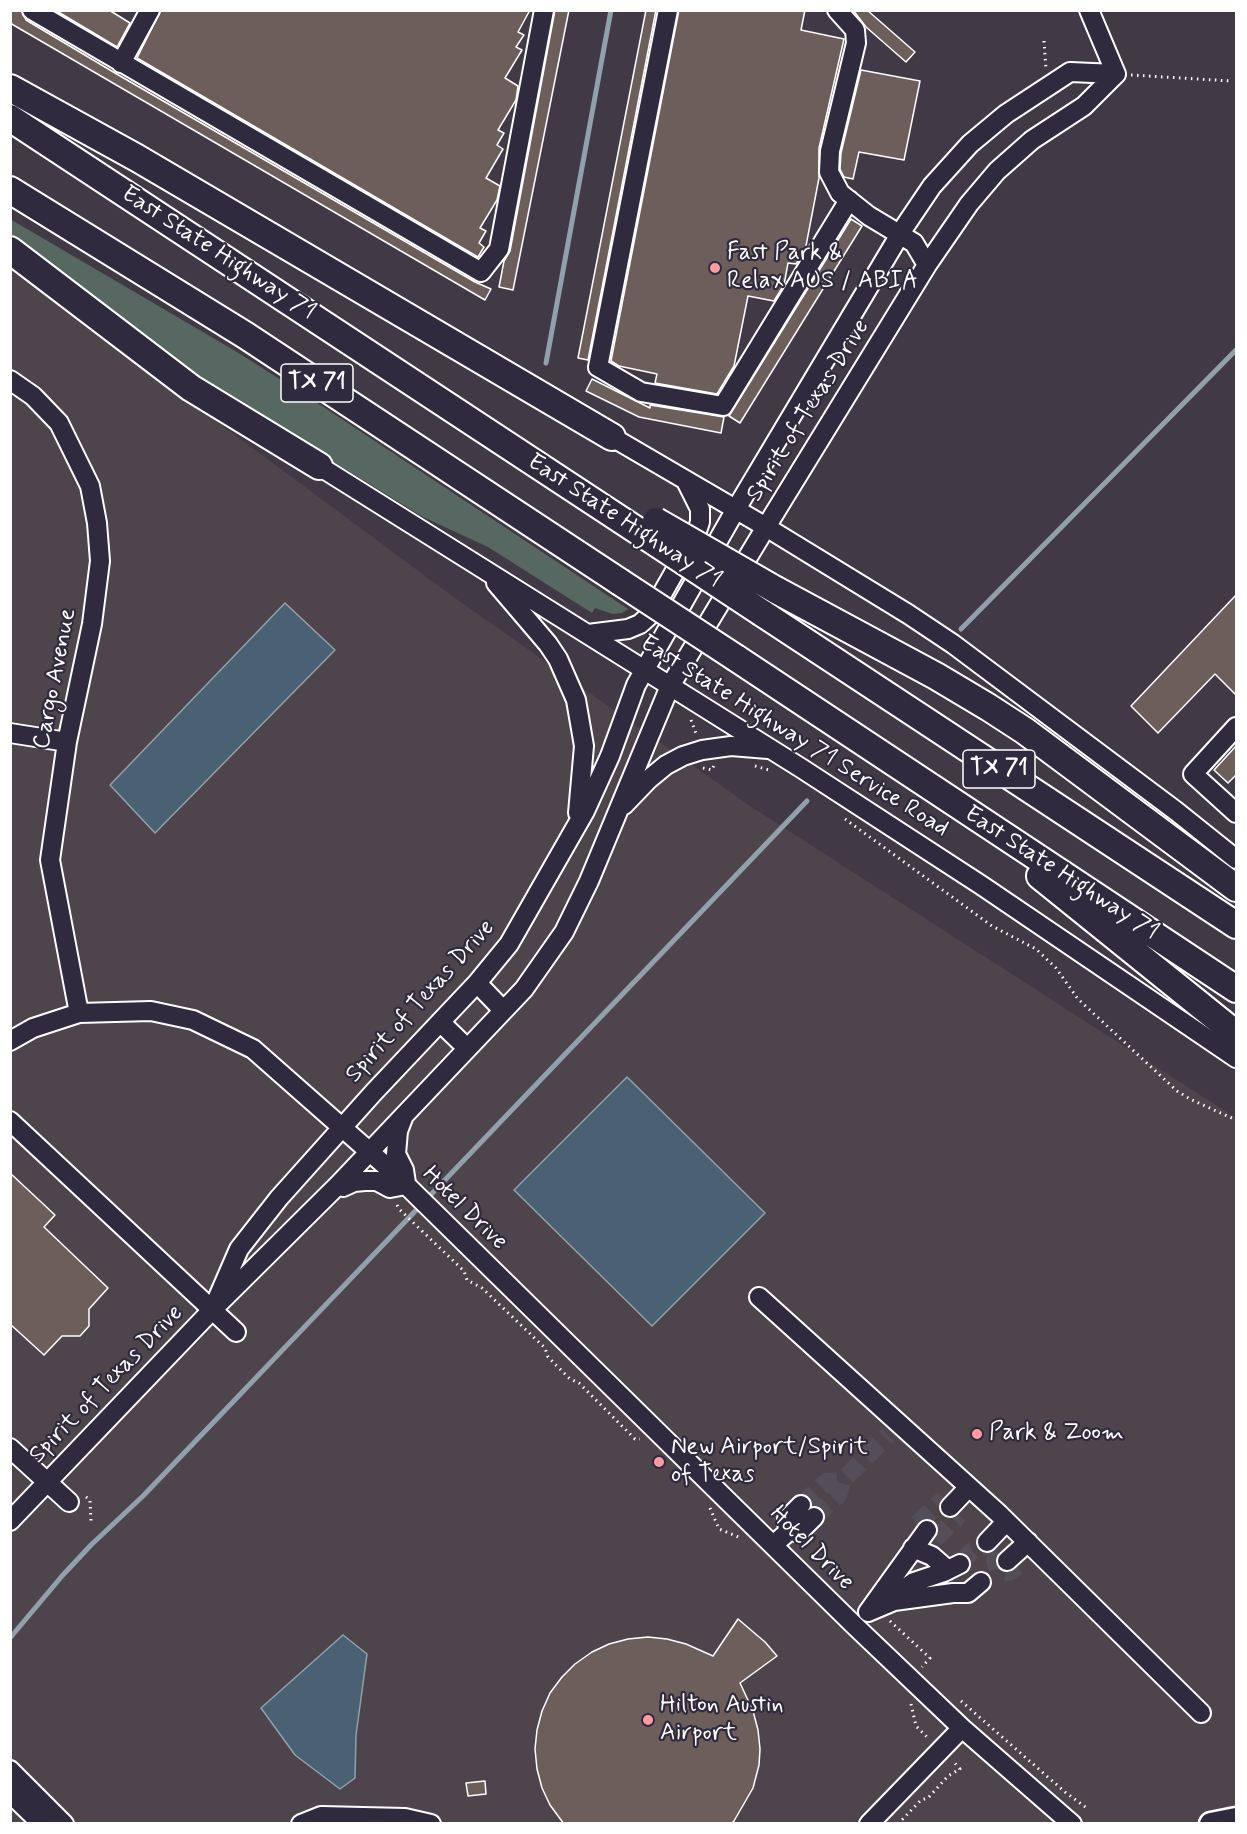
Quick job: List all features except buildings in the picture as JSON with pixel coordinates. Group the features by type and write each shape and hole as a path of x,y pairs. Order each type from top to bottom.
{"highway":[{"path":"10,88 137,158 612,437"},
{"name":"East State Highway 71","path":"10,118 506,444 618,500 652,529 762,613 1236,926"},
{"name":"East State Highway 71","path":"10,190 245,335 1230,983"},
{"path":"10,250 191,388 319,466"},
{"path":"652,529 776,590 936,676 997,713 1025,731 1236,888"},
{"path":"1014,842 1039,875 1236,1034"}],"main road":[{"path":"1211,1824 1236,1819"}],"street":[{"path":"32,10 481,272 499,249 544,10"},
{"path":"121,63 150,10"},
{"path":"668,10 598,367 641,392 723,406 849,200"},
{"path":"837,10 855,30 855,43 830,151 829,172 840,193 869,216 914,243 927,265"},
{"path":"1089,10 1116,74"},
{"name":"Spirit of Texas Drive","path":"213,1309 229,1268 240,1249 279,1198 509,944 585,811 610,756 630,700 645,670 736,509 900,235 932,186 970,144 1006,114 1070,72 1116,74"},
{"name":"Spirit of Texas Drive","path":"10,1521 213,1309 338,1185 524,989 564,933 589,880 670,686 927,265 969,204 997,171 1032,140 1084,106 1116,74"},
{"name":"Cargo Avenue","path":"10,380 33,396 59,423 90,486 98,523 100,561 92,624 67,742 50,860 79,1013"},
{"path":"612,437 766,526 953,644 1176,811 1236,859"},
{"name":"East State Highway 71 Service Road","path":"319,466 772,749 962,873 1236,1058"},
{"path":"588,634 628,629 640,624 650,615 696,534 700,522 700,509 685,479"},
{"path":"488,572 548,644 558,659 576,700 584,746 576,824"},
{"path":"1236,727 1193,774 1236,813"},
{"path":"10,733 67,742"},
{"path":"615,816 649,779 666,765 684,756 702,750 730,746 772,749"},
{"path":"477,982 503,1010"},
{"name":"Hotel Drive","path":"10,1041 33,1028 79,1013 151,1011 193,1020 253,1049 410,1189 855,1626 962,1728 1072,1824"},
{"path":"440,1022 467,1048"},
{"path":"338,1185 343,1187 354,1182 376,1181 390,1188 410,1189 396,1155 398,1131 404,1116"},
{"path":"10,1121 236,1332"},
{"path":"759,1297 893,1430 1003,1518 1201,1713"},
{"path":"10,1448 69,1502"},
{"path":"951,1507 951,1494 967,1490"},
{"path":"773,1545 788,1532 800,1531 808,1511"},
{"path":"1003,1518 999,1551 1028,1542"},
{"path":"922,1537 932,1556 954,1567 914,1582 898,1593 882,1610 900,1570 922,1537"},
{"path":"855,1626 882,1610 942,1594 968,1593 981,1582"},
{"path":"869,1824 962,1728"},
{"path":"11,1772 64,1824"},
{"path":"10,1794 42,1824"},
{"path":"301,1824 321,1816 430,1824"}],"path":[{"path":"1044,41 1046,70"},
{"path":"1116,74 1231,81"},
{"path":"689,717 696,729 699,741"},
{"path":"711,762 716,764"},
{"path":"753,766 768,769 778,775"},
{"path":"838,813 992,926 1036,949 1056,968 1078,999 1177,1091 1236,1120"},
{"path":"399,1209 464,1271 467,1280 482,1288 545,1348 548,1357 570,1379 579,1383 629,1433"},
{"path":"705,1503 709,1506 719,1529 743,1539"},
{"path":"882,1610 930,1658 922,1667"},
{"path":"958,1698 1065,1792 1088,1809"},
{"path":"898,1824 921,1800 928,1798 948,1776 960,1768 956,1764"}],"shaded area":[{"path":"10,268 448,593 750,806 1236,1118 1236,1823 11,1823"}],"green space":[{"path":"10,219 237,352 628,609 622,613 613,614 595,608 592,613 488,547 423,517 303,443 217,394 11,239"}],"water":[{"path":"285,603 335,650 155,833 110,785"},
{"path":"627,1077 765,1213 652,1326 514,1190"},
{"path":"343,1635 367,1654 356,1735 355,1778 340,1789 295,1755 261,1708"}],"waterway":[{"path":"546,363 611,10"},
{"path":"961,629 1236,350"},
{"path":"10,1638 91,1545 143,1496 807,801"}],"tunnel":[{"path":"814,1517 838,1495 842,1481 888,1435"},
{"path":"801,1505 826,1482 842,1481"},
{"path":"917,1524 944,1499"},
{"path":"935,1539 959,1515"},
{"path":"960,1564 972,1551 983,1547 987,1542"},
{"path":"1000,1554 995,1559 997,1570 1009,1572 1017,1566"}],"place":[{"name":"Fast Park & Relax AUS / ABIA","path":"715,268"},
{"name":"Park & Zoom","path":"977,1434"},
{"name":"New Airport/Spirit of Texas","path":"659,1462"},
{"name":"Hilton Austin Airport","path":"648,1720"}]}
